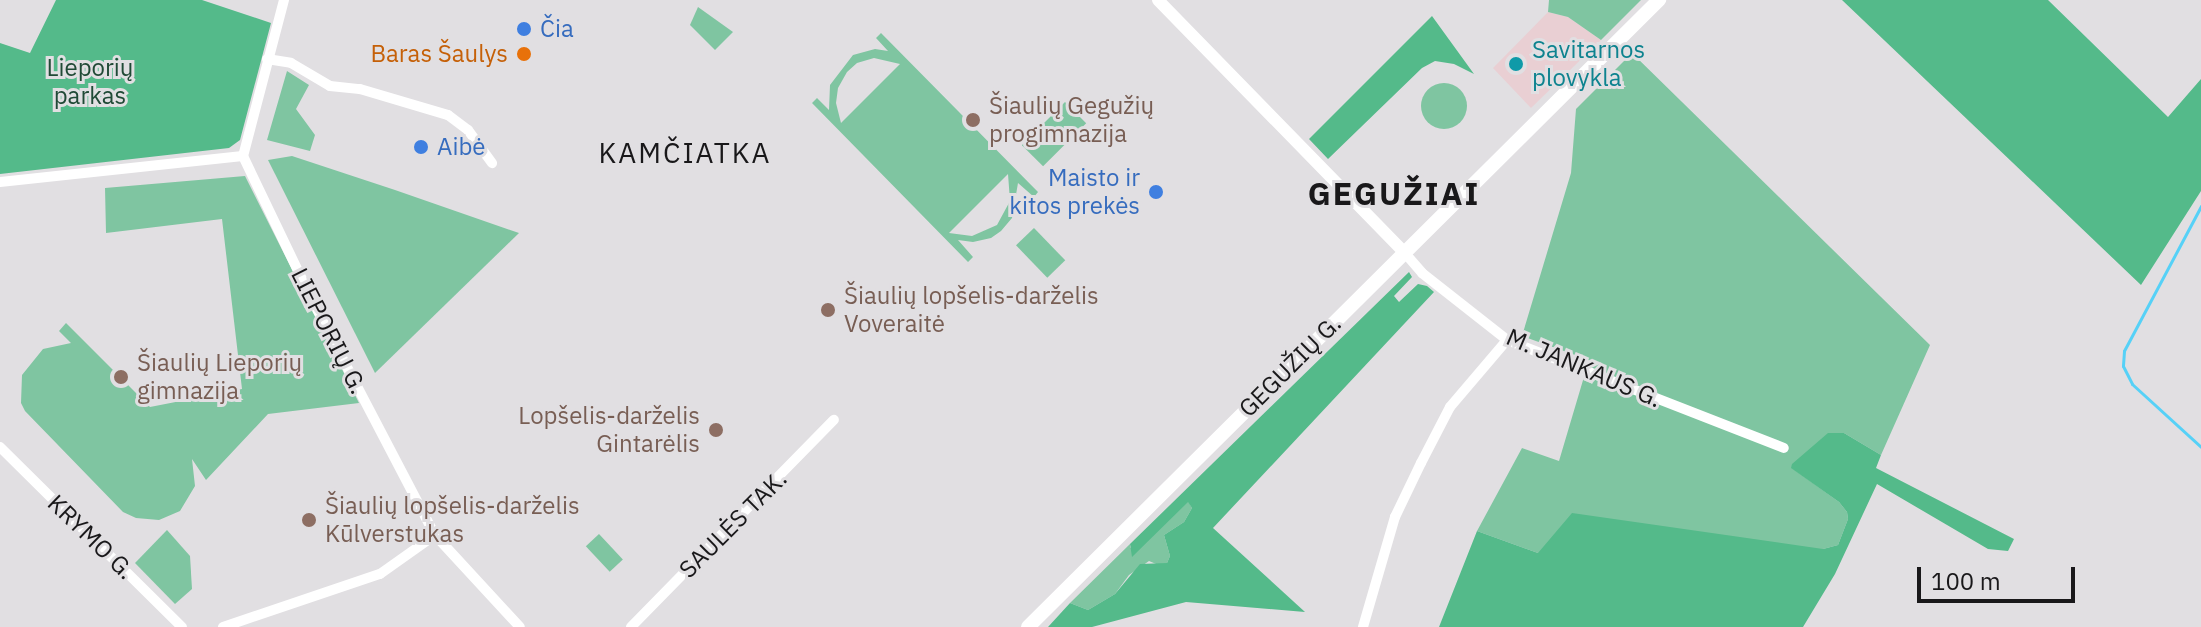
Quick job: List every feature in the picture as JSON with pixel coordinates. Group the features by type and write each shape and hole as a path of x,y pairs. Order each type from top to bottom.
{"main road":[{"name":"GEGUŽIŲ G.","path":"1028,627 1659,0"}],"street":[{"path":"0,182 243,156 284,0"},
{"path":"1158,0 1404,252"},
{"path":"267,59 291,63 330,86 360,89 448,115 468,130 492,163"},
{"name":"LIEPORIŲ G.","path":"243,156 313,302 435,535 520,627"},
{"name":"M. JANKAUS G.","path":"1404,252 1422,273 1507,340 1784,448"},
{"path":"1363,627 1395,517 1421,463 1450,407 1507,340"},
{"name":"SAULĖS TAK.","path":"631,627 834,420"},
{"name":"KRYMO G.","path":"0,447 182,627"},
{"path":"223,627 380,574 435,535"}],"shaded area":[{"path":"1548,12 1568,17 1601,40 1531,108 1493,68"}],"green space":[{"name":"Lieporių parkas","path":"56,0 202,0 271,23 240,140 229,148 0,174 0,43 30,53"},
{"path":"1549,0 1641,0 1601,40 1568,17 1548,12"},
{"path":"1842,0 2048,0 2168,117 2201,79 2201,191 2141,285"},
{"path":"698,7 733,32 715,50 690,25"},
{"path":"1432,16 1474,74 1454,64 1435,61 1422,68 1328,159 1309,139"},
{"path":"881,33 1038,192 1034,197 1018,183 1012,218 1001,231 991,238 973,242 958,240 973,257 968,262 812,103 817,98 829,110 830,85 853,55 875,49 888,51 876,38","holes":["874,58 900,64 841,123 836,103 838,88 847,72 857,63","1008,174 1010,201 997,225 972,236 949,233"]},
{"path":"1632,53 1930,345 1881,455 1844,433 1792,468 1839,502 1847,512 1848,519 1838,545 1823,549 1538,553 1477,531 1522,448 1559,461 1589,360 1522,336 1571,173 1576,109"},
{"path":"287,71 309,85 296,109 315,135 310,151 267,140"},
{"path":"1444,83 1461,89 1467,106 1461,123 1444,129 1427,123 1421,106 1427,89"},
{"path":"1065,102 1086,123 1043,166 1022,145"},
{"path":"292,156 519,233 375,373 268,160"},
{"path":"245,176 359,403 268,414 206,480 192,459 195,486 180,511 159,520 136,518 123,512 25,411 21,403 22,375 43,349 71,343 59,331 66,323 150,407 242,389 222,219 106,233 105,188"},
{"path":"1034,228 1065,260 1047,278 1016,245"},
{"path":"1409,272 1412,277 1394,296 1399,302 1418,284 1434,292 1213,528 1305,612 1186,602 1092,627 1048,627 1070,603 1088,610 1115,594 1140,564 1167,563 1170,556 1164,535 1184,522 1192,508 1188,502 1132,557 1130,544"},
{"path":"1828,433 1844,433 1881,455 1876,468 2014,539 2008,551 1988,549 1877,484 1835,574 1803,627 1439,627 1477,531 1538,553 1572,513 1823,549 1838,545 1848,519 1847,512 1839,502 1791,468"},
{"path":"1188,501 1192,508 1184,522 1164,535 1170,556 1167,563 1161,566 1149,561 1129,575 1115,594 1088,610 1070,603 1130,544 1130,548"},
{"path":"167,530 190,556 192,589 175,604 135,563"},
{"path":"599,534 623,560 610,572 586,546"}],"waterway":[{"path":"2201,206 2124,351 2123,366 2132,384 2201,447"}],"place":[{"name":"Čia","path":"524,29"},
{"name":"Baras Šaulys","path":"524,54"},
{"name":"Savitarnos plovykla","path":"1516,64"},
{"name":"Šiaulių Gegužių progimnazija","path":"973,120"},
{"name":"Aibė","path":"421,147"},
{"name":"Maisto ir kitos prekės","path":"1156,192"},
{"name":"Šiaulių lopšelis-darželis Voveraitė","path":"828,310"},
{"name":"Šiaulių Lieporių gimnazija","path":"121,377"},
{"name":"Lopšelis-darželis Gintarėlis","path":"716,430"},
{"name":"Šiaulių lopšelis-darželis Kūlverstukas","path":"309,520"}],"district":[{"name":"KAMČIATKA","path":"685,153"},
{"name":"GEGUŽIAI","path":"1394,193"}]}
